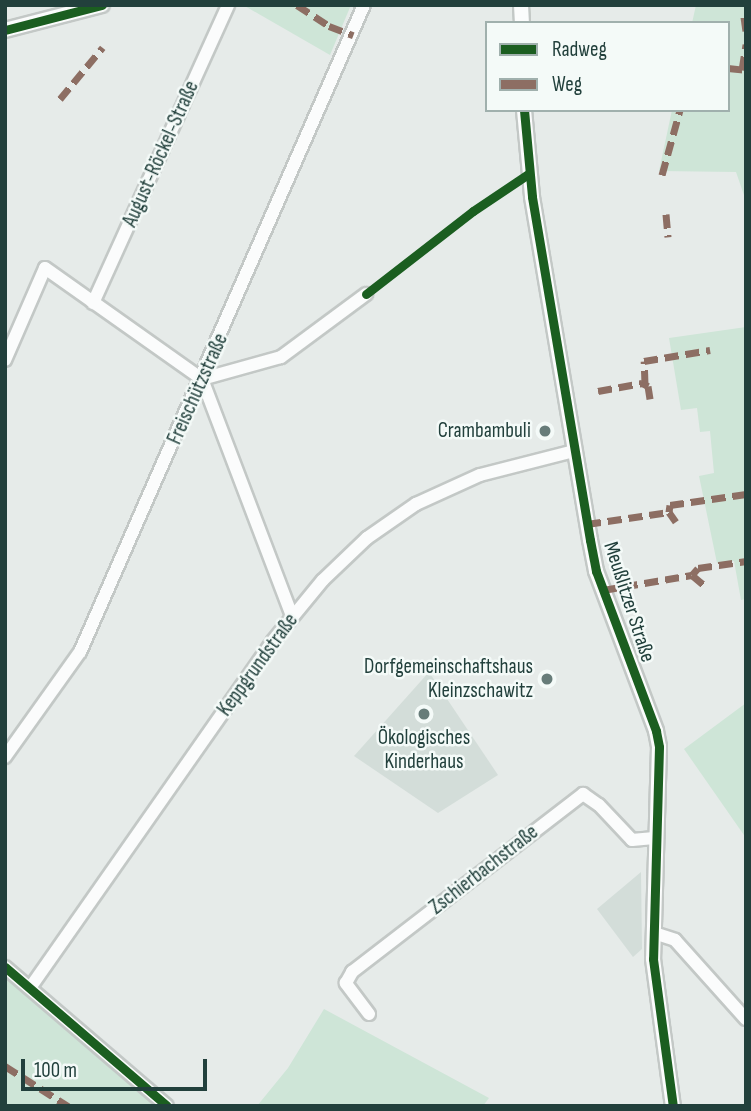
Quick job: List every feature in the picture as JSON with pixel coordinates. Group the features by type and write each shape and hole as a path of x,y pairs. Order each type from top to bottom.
{"street":[{"path":"5,30 102,5"},
{"name":"August-Röckel-Straße","path":"93,303 228,5"},
{"name":"Freischützstraße","path":"5,757 80,652 202,379 363,5"},
{"name":"Meußlitzer Straße","path":"524,112 531,197 596,571 656,731 659,768 653,960 673,1106"},
{"path":"5,360 45,268 202,379 292,616"},
{"path":"202,379 281,357 366,293"},
{"name":"Keppgrundstraße","path":"30,988 292,616 367,538 416,504 480,475 574,451"},
{"name":"Zschierbachstraße","path":"369,1014 346,983 352,972 583,794 599,805 632,841 657,838"},
{"path":"654,933 675,940 746,1018"},
{"path":"5,967 167,1106"}],"shaded area":[{"name":"Ökologisches Kinderhaus","path":"429,672 498,775 438,813 354,756"},
{"path":"641,872 642,949 633,957 597,909"}],"green space":[{"path":"243,5 351,5 330,55"},
{"path":"696,5 746,5 746,201 736,172 659,171 672,112 730,112 730,21 692,21"},
{"path":"746,327 746,599 741,600 734,561 717,563 699,476 714,473 710,431 700,432 697,408 681,410 669,338"},
{"path":"746,703 746,838 684,749"},
{"path":"5,974 19,986 157,1106 5,1106"},
{"path":"324,1009 489,1098 483,1106 257,1106 288,1068"}],"tram line":[{"path":"5,33 113,5"}],"marked path":[{"path":"297,5 329,26 353,35"},
{"path":"744,17 746,31"},
{"path":"742,70 746,44"},
{"path":"60,99 103,47"},
{"path":"730,68 746,70"},
{"path":"662,175 679,112"},
{"path":"666,214 668,237"},
{"path":"645,384 644,361 710,350"},
{"path":"598,391 642,383 648,386 650,399"},
{"path":"669,512 670,505 746,494"},
{"path":"587,524 669,512 676,522"},
{"path":"692,575 698,568 746,561"},
{"path":"603,590 692,575 704,585"},
{"path":"5,1066 68,1106"}],"cycle path":[{"path":"5,30 102,5"},
{"path":"524,112 532,197 596,571 656,731 659,747 653,959 673,1106"},
{"path":"366,294 473,211 528,174"},
{"path":"5,967 167,1106"}],"place":[{"name":"Crambambuli","path":"545,431"},
{"name":"Dorfgemeinschaftshaus Kleinzschawitz","path":"547,679"},
{"name":"Ökologisches Kinderhaus","path":"424,714"}]}
